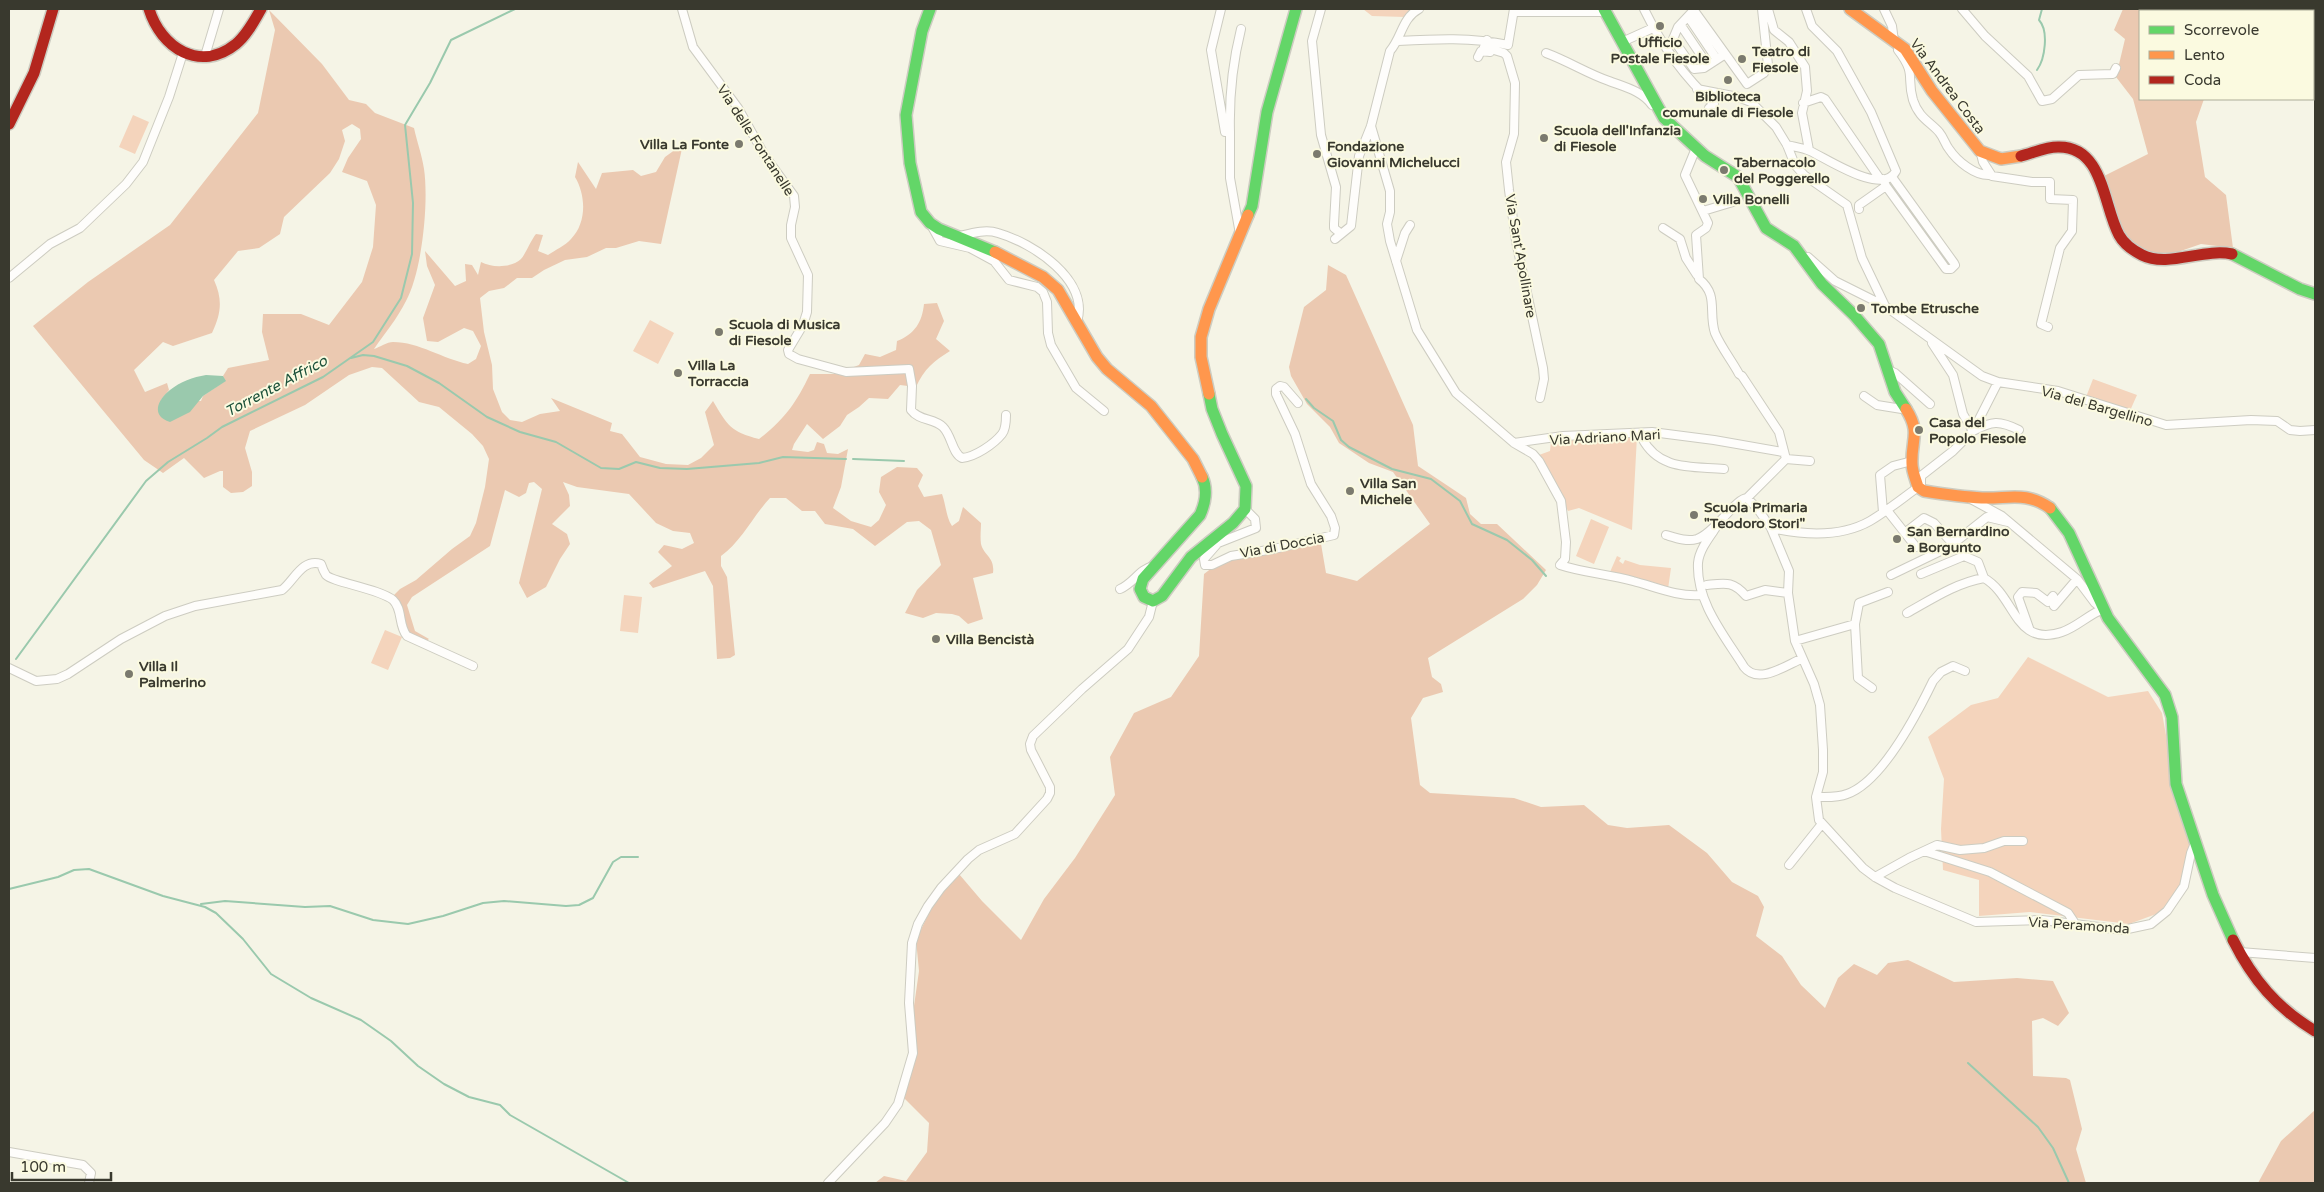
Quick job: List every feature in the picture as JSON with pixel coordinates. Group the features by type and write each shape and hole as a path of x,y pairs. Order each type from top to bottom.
{"main road":[{"path":"9,124 34,73 53,9"},
{"path":"149,9 154,25 162,37 183,53 205,56 232,47 248,30 261,9"},
{"path":"930,9 922,31 906,115 910,163 921,212 930,223 1006,258 1051,283 1065,300 1090,346 1107,369 1145,400 1166,423 1193,459 1205,482 1204,504 1200,516 1140,584 1144,597 1153,601 1162,596 1191,557 1233,524 1245,509 1246,486 1217,422 1204,376 1200,347 1209,309 1241,236 1256,192 1269,102 1296,9"},
{"name":"Via Andrea Costa","path":"1850,9 1912,57 1936,96 1980,150 1990,156 2007,160 2020,158 2046,148 2058,146 2072,149 2085,157 2100,182 2116,232 2127,246 2135,252 2164,260 2203,251 2222,250 2300,289 2315,294"},
{"path":"1605,11 1661,113 1673,127 1706,157 1724,167 1742,182 1766,228 1789,242 1822,284 1854,315 1876,340 1881,348 1897,396 1908,410 1915,428 1912,461 1914,478 1918,488 1924,492 1966,496 1993,498 2026,497 2042,502 2059,520 2072,540 2087,570 2103,609 2167,702 2173,725 2177,786 2207,879 2240,952 2275,1003 2289,1015 2315,1031"}],"street":[{"path":"205,56 219,9"},
{"name":"Via delle Fontanelle","path":"682,9 693,47 738,108 765,156 794,196 795,207 791,225 792,238 808,275 807,312 803,325 788,350 789,354 798,359 846,372 909,369 912,386 911,408 913,413 944,428 951,438 957,455 962,458 972,456 1001,435 1006,415"},
{"path":"1221,9 1212,50 1225,132 1230,132"},
{"path":"1321,9 1312,41 1321,135 1336,187 1334,228 1338,236 1351,226 1359,156 1371,126 1390,51 1398,41 1407,18 1419,9"},
{"path":"1644,9 1653,28 1697,89 1714,104 1709,108"},
{"path":"1693,12 1747,84 1762,75 1767,68 1762,9"},
{"path":"1768,9 1774,30 1788,42 1804,67 1807,91 1802,113 1809,150"},
{"path":"1806,9 1812,26 1837,51 1871,112 1896,171 1860,205 1860,209"},
{"path":"1884,9 1898,45 1910,67 1913,100 1925,121 1942,136 1956,159 1976,172 1990,174 1995,177 2032,182 2050,182 2050,198 2074,200 2072,231 2060,248 2041,324 2048,327"},
{"path":"1962,9 1985,36 2028,76 2042,102 2058,94 2079,74 2114,71"},
{"path":"1398,41 1487,40 1508,45 1514,11 1574,14 1589,10 1605,11"},
{"path":"1693,12 1682,27 1678,39 1696,65 1702,67 1724,53"},
{"path":"1693,12 1724,55 1704,68 1694,69 1674,39 1678,27 1693,12"},
{"path":"1693,12 1716,58"},
{"path":"1622,42 1653,28"},
{"path":"1241,29 1232,62 1229,99 1230,178 1236,218 1241,236"},
{"path":"1487,40 1484,47 1504,53"},
{"path":"1478,57 1481,51 1504,53"},
{"path":"9,278 50,244 80,228 126,184 137,169 150,145 183,53"},
{"name":"Via Sant'Apollinare","path":"1504,53 1515,83 1514,134 1506,162 1516,242 1544,368 1540,398"},
{"path":"1546,53 1609,81 1621,84 1646,98 1661,113"},
{"path":"1697,89 1738,97 1751,102 1776,127 1787,145 1794,165 1804,175 1847,205 1862,258 1885,306"},
{"path":"1787,145 1809,150 1839,168 1864,178 1885,180 1954,263 1954,268 1946,269 1885,180 1825,99 1820,97 1803,103"},
{"path":"1371,126 1390,191 1390,212 1387,224 1417,330 1448,384 1514,443 1534,454 1539,461 1561,502 1566,542 1565,559 1560,564 1576,570 1631,580 1674,594 1701,595"},
{"path":"1696,148 1685,175 1703,211 1708,226 1696,235 1699,279"},
{"path":"1980,150 1990,174"},
{"path":"1703,211 1733,202"},
{"path":"930,223 940,241 970,248 994,261 1009,280 1037,287 1044,292 1047,302 1048,333 1051,345 1076,388 1104,411"},
{"path":"1396,261 1405,233 1410,225"},
{"path":"1663,228 1680,239 1686,258 1699,279 1707,286 1711,293 1717,336 1739,374 1779,432 1785,456 1747,498 1740,500 1715,529 1703,547 1698,562 1701,595 1740,660 1750,673 1756,675 1764,674 1802,659"},
{"path":"960,236 974,232 998,233 1025,245 1054,264 1069,280 1076,293 1080,304 1077,322"},
{"name":"Via del Bargellino","path":"1798,252 1800,250 1835,281 1885,306 1982,376 1998,382 2058,391 2166,425 2251,420 2277,421 2290,430 2315,430"},
{"path":"1930,339 1953,375 1963,414 1972,431"},
{"path":"1888,370 1895,373 1930,404"},
{"path":"1771,528 1807,535 1839,531 1869,522 1921,486 1921,476 1953,451 1972,431 1998,382"},
{"name":"Via di Doccia","path":"1245,509 1255,519 1256,528 1216,545 1204,559 1205,566 1212,565 1231,556 1274,549 1334,535 1336,528 1331,516 1311,484 1295,434 1276,394 1276,389 1280,386 1284,387 1296,400"},
{"path":"1864,396 1877,405 1908,410"},
{"path":"1972,431 1985,424 2004,422 2019,430"},
{"path":"1644,433 1642,438 1648,449 1658,459 1673,464 1724,469"},
{"name":"Via Adriano Mari","path":"1514,443 1562,436 1644,433 1698,438 1810,461"},
{"path":"1912,461 1893,466 1881,474 1879,478 1884,511 1906,532 1916,547"},
{"path":"1921,574 1964,556 1978,562 1984,578 1995,584 2019,620 2030,633 2040,636 2063,632 2103,609 2095,603 2077,579 2010,522 1966,496"},
{"path":"1747,498 1771,528 1789,571 1788,593 1795,641 1814,684 1820,705 1823,772 1816,797 1816,808 1821,824 1789,866"},
{"path":"1891,575 1953,544 1987,517 2010,522"},
{"path":"1906,532 1924,518 1934,523 1953,544"},
{"path":"1666,535 1683,540 1696,539 1715,529"},
{"path":"9,668 36,681 57,679 75,670 121,639 165,616 195,606 282,590 289,585 296,573 305,566 316,562 321,564 330,578 354,584 390,598 398,608 403,630 407,636 473,666"},
{"path":"1120,589 1129,584 1143,569 1156,565"},
{"path":"1907,613 1951,588 1984,578"},
{"path":"2054,606 2077,579"},
{"path":"1707,585 1726,583 1738,586 1746,596 1764,590 1788,593"},
{"path":"1872,688 1858,678 1855,624 1860,603 1888,592"},
{"path":"2030,633 2018,597 2022,592 2036,593 2048,602 2053,596"},
{"path":"828,1183 885,1123 898,1104 909,1073 913,1053 909,1004 910,966 912,943 918,924 941,888 968,859 979,850 1015,834 1047,799 1050,788 1031,750 1030,744 1034,736 1082,689 1128,649 1144,625 1153,601"},
{"path":"1795,641 1855,624"},
{"path":"1816,797 1834,797 1848,794 1861,787 1880,770 1933,682 1941,672 1953,666 1965,671"},
{"name":"Via Peramonda","path":"1821,824 1875,877 1895,888 1976,922 2042,920 2123,930 2145,927 2158,920 2177,898 2184,886 2190,854 2195,843"},
{"path":"1875,877 1924,851 1940,845 1960,850 1984,848 2004,841 2023,841"},
{"path":"1924,851 1990,872 2068,913 2076,925"},
{"path":"2240,952 2315,958"},
{"path":"9,1152 83,1165 92,1173 89,1183"}],"shaded area":[{"path":"1363,9 1412,10 1405,17 1372,16"},
{"path":"2123,9 2251,9 2139,10 2139,100 2204,100 2196,122 2205,177 2226,195 2233,248 2201,244 2169,255 2141,250 2119,231 2102,177 2148,154 2133,99 2116,77 2125,39 2114,30"},
{"path":"269,10 322,64 349,100 366,104 375,113 414,128 423,164 426,199 420,255 412,288 406,301 374,349 391,342 403,343 468,364 476,359 481,346 473,331 464,328 438,342 427,341 423,318 435,285 427,266 425,251 455,286 466,281 465,264 472,265 478,275 481,262 501,266 517,262 523,257 536,234 543,235 538,251 548,255 569,241 580,225 583,200 575,177 578,162 596,189 602,173 633,170 641,176 656,172 665,157 683,144 661,244 639,241 616,248 606,248 587,257 565,260 532,278 517,278 504,288 489,291 480,298 484,332 492,365 493,389 502,412 510,420 522,422 540,414 560,411 551,398 612,423 610,431 622,434 640,457 666,464 688,465 701,458 714,445 705,412 713,401 726,422 736,430 759,439 789,410 810,374 836,374 859,365 865,354 880,357 896,350 897,341 909,335 916,327 924,304 937,303 944,321 936,339 950,351 930,366 922,375 916,387 900,385 888,399 869,398 847,415 840,426 823,439 807,424 792,450 808,452 814,450 817,442 824,444 827,453 838,454 848,449 841,487 833,508 851,521 871,527 879,520 886,505 879,492 881,477 897,467 917,468 923,475 918,486 924,497 942,494 948,519 952,526 959,521 963,507 981,523 982,548 991,560 993,568 993,573 973,578 983,619 968,624 959,616 952,614 936,613 923,618 905,613 917,590 941,565 931,530 919,521 907,522 875,546 853,529 825,524 815,511 802,511 786,498 770,498 735,544 721,556 721,566 727,577 735,655 730,658 717,659 713,586 705,571 653,588 649,583 672,566 658,552 664,545 682,549 694,543 690,533 673,531 656,523 629,494 577,487 563,482 569,495 570,506 552,524 567,534 570,544 546,587 527,598 519,583 542,489 534,482 529,483 526,493 519,497 505,490 490,546 412,597 407,605 415,631 429,639 422,644 407,636 391,598 400,589 416,580 470,536 476,523 485,487 489,459 483,446 472,434 439,407 419,402 382,368 372,367 349,375 305,405 250,431 245,448 252,472 252,486 243,492 231,493 223,487 223,471 204,478 184,458 163,473 144,460 33,326 88,282 170,225 258,113 275,30","holes":["352,124 360,129 361,139 348,158 342,172 367,181 376,205 373,247 362,282 329,325 301,314 263,314 262,332 269,360 228,368 223,376 225,381 203,396 201,401 161,400 169,390 167,383 145,392 134,370 163,342 173,346 212,333 220,307 219,294 214,280 238,251 259,248 280,234 284,217 330,173 339,159 345,141 342,130"]},
{"path":"133,115 149,122 135,154 119,147"},
{"path":"1328,265 1346,275 1413,425 1418,466 1466,498 1470,514 1481,524 1497,524 1546,570 1537,585 1523,599 1428,658 1432,677 1441,684 1443,692 1423,698 1411,718 1420,785 1430,793 1514,798 1541,807 1584,805 1608,825 1627,828 1669,825 1707,853 1732,882 1758,896 1764,907 1756,936 1782,956 1801,985 1825,1008 1838,978 1854,964 1877,975 1888,963 1908,960 1954,982 2017,978 2053,981 2069,1013 2058,1026 2043,1018 2032,1021 2033,1076 2066,1078 2070,1080 2082,1129 2076,1149 2086,1183 875,1183 884,1176 906,1181 927,1152 929,1123 903,1097 912,1056 911,1027 919,971 916,940 938,894 959,874 982,901 1021,940 1044,899 1075,858 1115,795 1110,757 1134,713 1171,697 1199,656 1204,574 1234,551 1270,548 1320,538 1326,573 1357,581 1430,524 1393,472 1369,463 1339,443 1330,427 1307,404 1291,376 1289,367 1304,307 1326,290"},
{"path":"650,320 674,333 658,364 633,351"},
{"path":"206,375 223,376 226,381 203,396 190,412 170,422 160,416 158,412 159,403 165,394 182,382"},
{"path":"2093,379 2137,395 2129,413 2086,397"},
{"path":"1637,436 1632,530 1579,508 1568,511 1539,455 1550,451 1551,441 1563,438"},
{"path":"1591,519 1609,527 1594,564 1576,556"},
{"path":"1617,556 1621,558 1619,561 1623,564 1625,560 1640,565 1671,568 1668,589 1610,572"},
{"path":"624,595 642,597 638,633 620,631"},
{"path":"385,630 402,637 388,670 371,663"},
{"path":"2028,657 2108,697 2148,691 2162,713 2175,785 2190,846 2181,886 2159,913 2129,924 2030,912 1979,916 1979,880 1943,870 1941,829 1944,779 1928,737 1971,705 1998,698"},
{"path":"2315,1110 2315,1183 2258,1183 2281,1141"}],"waterway":[{"name":"Torrente Affrico","path":"16,659 146,481 168,462 222,427 323,377 373,342 401,298 412,254 413,203 405,125 430,83 451,40 515,9"},
{"path":"2037,70 2045,45 2044,31 2039,20 2042,9"},
{"path":"2314,13 2315,17"},
{"path":"351,358 363,355 374,356 407,366 439,383 487,417 520,432 556,442 601,468 619,469 636,462 660,468 687,469 759,463 783,457 846,459"},
{"path":"1306,399 1314,408 1333,421 1341,440 1349,447 1392,469 1431,479 1460,501 1472,524 1507,540 1532,560 1546,576"},
{"path":"853,459 904,461"},
{"path":"201,904 225,901 305,907 330,906 373,920 408,924 443,916 483,903 504,901 566,906 579,905 593,898 613,862 621,857 638,857"},
{"path":"9,889 58,877 74,870 89,869 163,896 205,907 216,913 243,939 271,974 311,998 361,1020 391,1041 418,1066 444,1084 469,1097 500,1105 510,1115 629,1183"},
{"path":"1968,1063 2038,1127 2053,1148 2069,1183"}],"traffic: fast":[{"path":"930,9 922,31 906,115 910,163 921,212 930,223 939,229 995,252"},
{"path":"1248,215 1252,206 1267,112 1296,9"},
{"path":"1604,9 1664,118 1705,156 1738,177 1766,228 1794,246 1822,284 1854,315 1879,344 1895,392 1906,409"},
{"path":"2232,254 2300,289 2315,294"},
{"path":"1202,477 1205,486 1205,496 1200,515 1143,579 1140,589 1144,597 1153,601 1162,596 1191,557 1233,523 1245,509 1246,486 1222,434 1212,409 1209,394"},
{"path":"2050,508 2069,533 2108,618 2165,695 2172,717 2176,784 2213,895 2233,940"}],"traffic: slow":[{"path":"1850,9 1905,49 1932,91 1980,151 2001,159 2021,156"},
{"path":"1209,394 1201,357 1201,337 1209,309 1248,215"},
{"path":"995,252 1043,277 1058,290 1097,357 1107,369 1151,406 1193,459 1202,477"},
{"path":"1906,409 1911,417 1914,430 1912,467 1918,487 1924,491 1968,497 2017,497 2033,499 2050,508"}],"traffic: jam":[{"path":"9,124 34,73 53,9"},
{"path":"149,9 155,23 172,45 196,56 209,56 222,52 236,44 247,32 261,9"},
{"path":"2021,156 2053,147 2073,149 2085,156 2100,180 2119,235 2123,241 2142,255 2152,258 2174,259 2209,253 2232,254"},
{"path":"2233,940 2249,968 2267,992 2289,1013 2315,1031"}],"place":[{"name":"Ufficio Postale Fiesole","path":"1660,26"},
{"name":"Teatro di Fiesole","path":"1742,59"},
{"name":"Biblioteca comunale di Fiesole","path":"1728,80"},
{"name":"Scuola dell'Infanzia di Fiesole","path":"1544,138"},
{"name":"Villa La Fonte","path":"739,144"},
{"name":"Fondazione Giovanni Michelucci","path":"1317,154"},
{"name":"Tabernacolo del Poggerello","path":"1724,170"},
{"name":"Villa Bonelli","path":"1703,199"},
{"name":"Tombe Etrusche","path":"1861,308"},
{"name":"Scuola di Musica di Fiesole","path":"719,332"},
{"name":"Villa La Torraccia","path":"678,373"},
{"name":"Casa del Popolo Fiesole","path":"1919,430"},
{"name":"Villa San Michele","path":"1350,491"},
{"name":"Scuola Primaria \"Teodoro Stori\"","path":"1694,515"},
{"name":"San Bernardino a Borgunto","path":"1897,539"},
{"name":"Villa Bencistà","path":"936,639"},
{"name":"Villa Il Palmerino","path":"129,674"}]}
